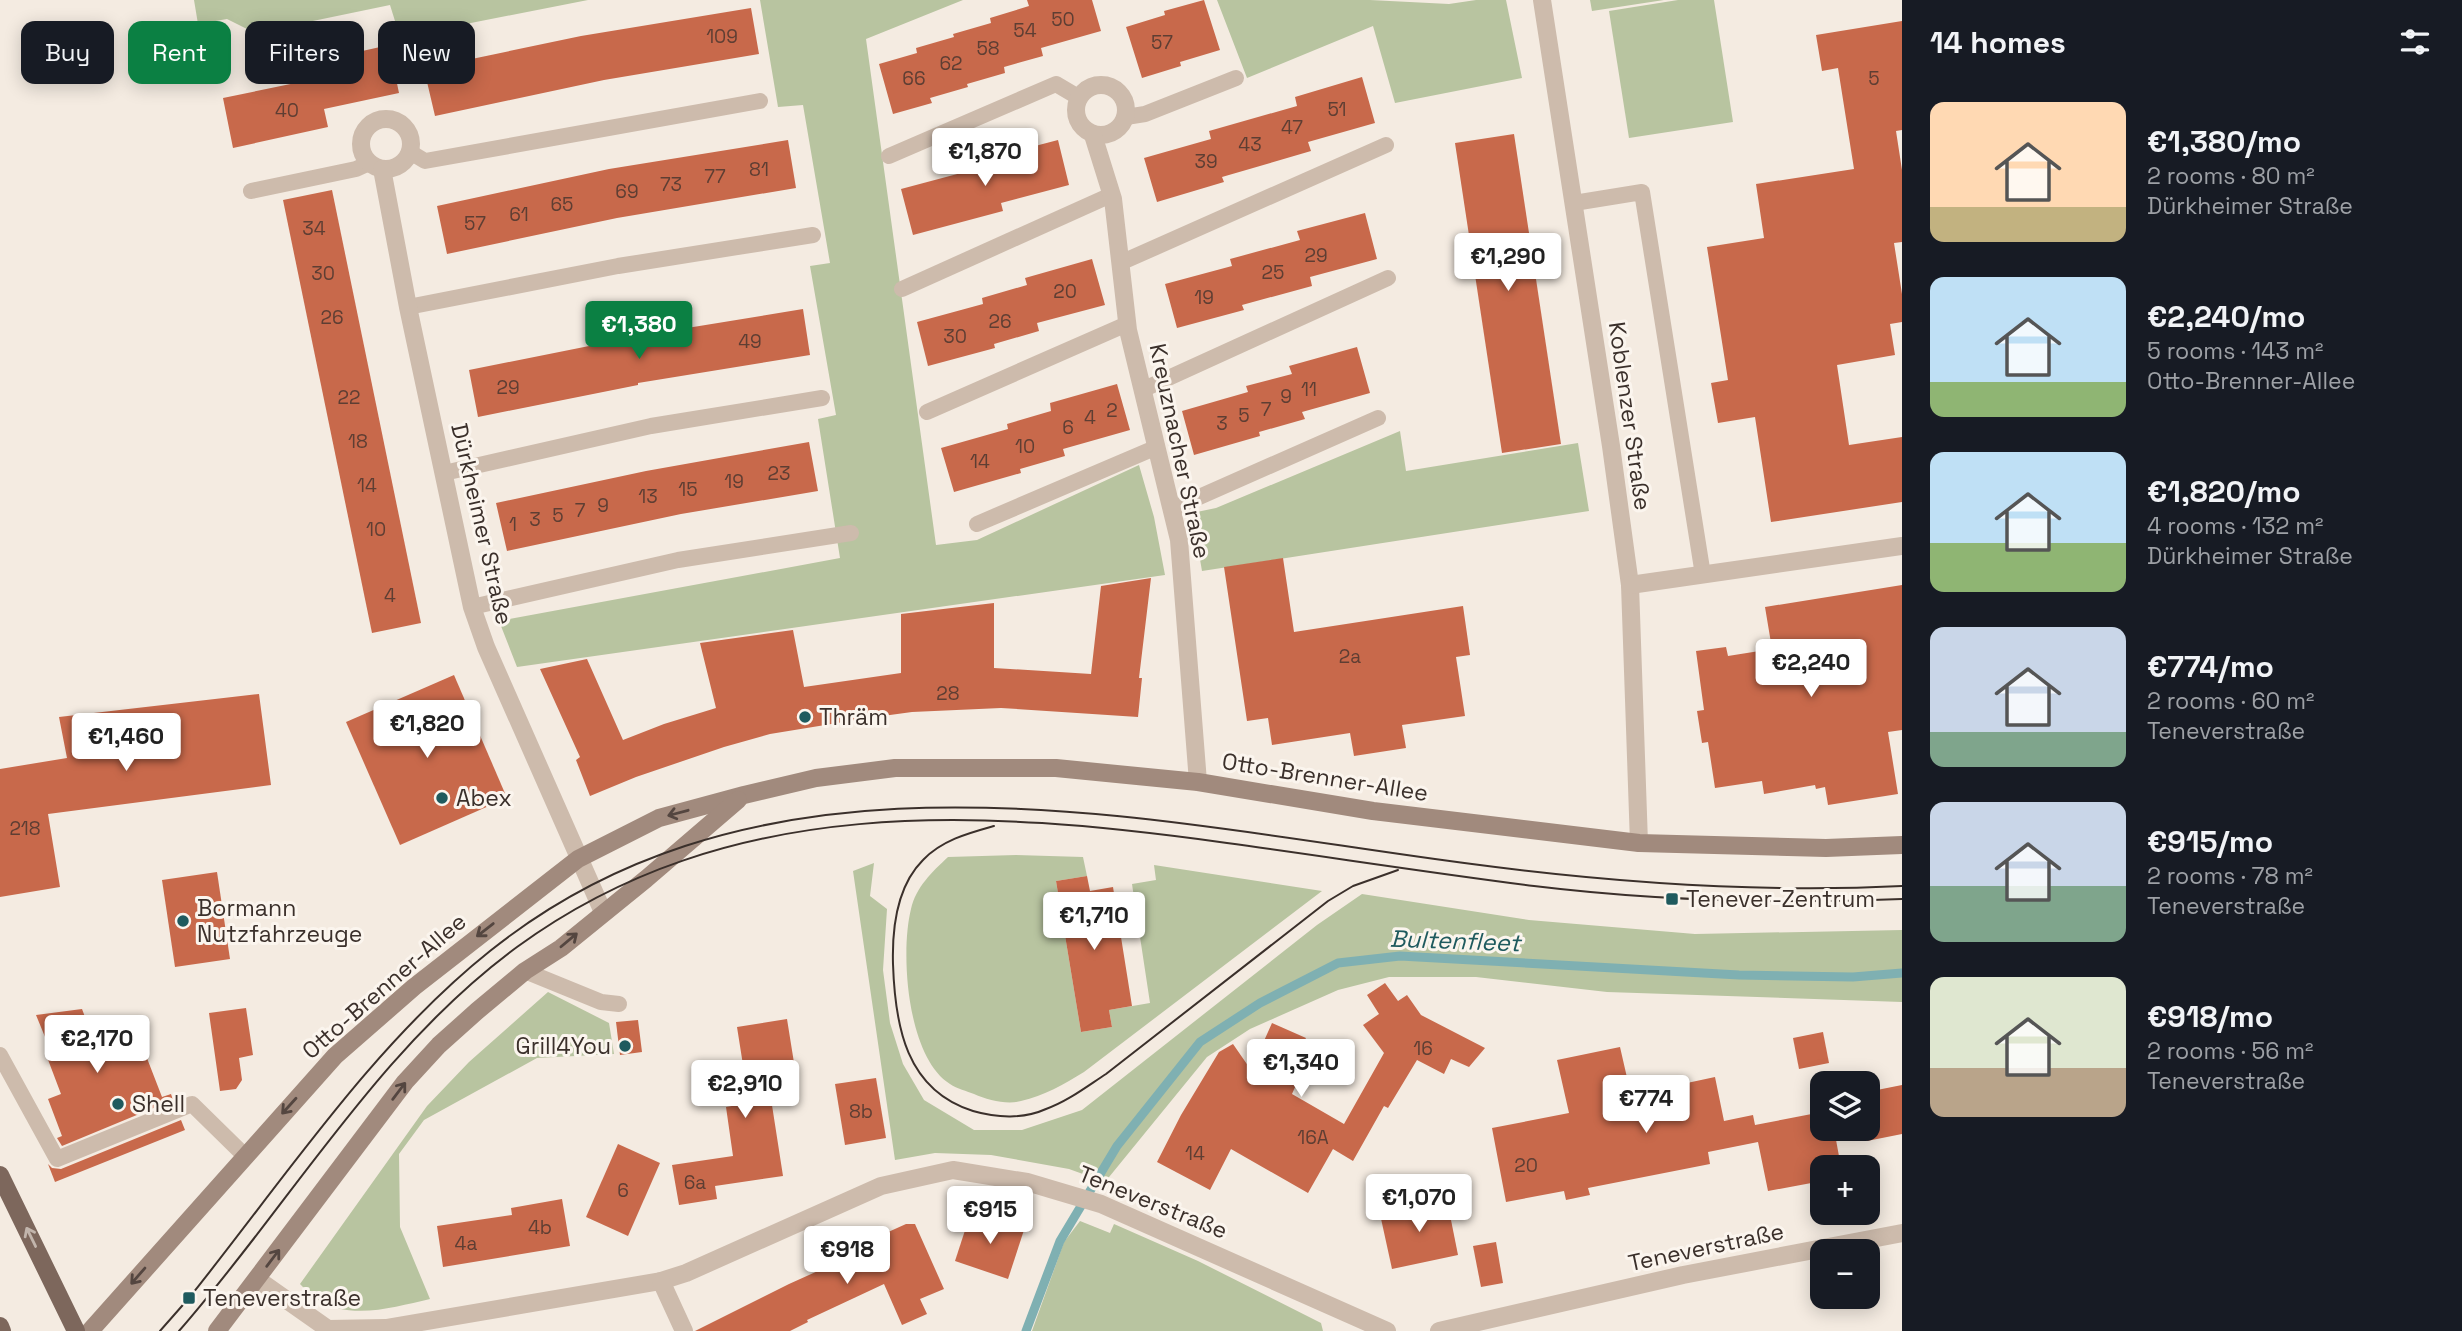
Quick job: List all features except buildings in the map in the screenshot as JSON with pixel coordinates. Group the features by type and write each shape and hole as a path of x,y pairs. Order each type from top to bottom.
{"main road":[{"path":"0,1175 76,1331"},
{"path":"0,1326 2,1331"}],"street":[{"name":"Koblenzer Straße","path":"1542,0 1630,585 1639,843"},
{"path":"1079,97 1089,87 1102,83 1116,88 1126,101 1126,117 1119,129 1107,135 1093,135"},
{"name":"Kreuznacher Straße","path":"1079,97 1075,112 1081,126 1093,135 1111,195 1127,324 1179,540 1198,782"},
{"name":"Dürkheimer Straße","path":"410,152 411,137 402,124 388,119 374,122 363,132 361,149 376,166 472,607 485,647 603,912"},
{"path":"376,166 399,166 410,152"},
{"path":"1630,585 1902,546"},
{"name":"Otto-Brenner-Allee","path":"90,1331 335,1056 414,987 578,859 659,818 744,795 816,778 895,768 1056,768 1198,782 1373,811 1639,843 1826,848 1902,845"},
{"name":"Otto-Brenner-Allee","path":"216,1331 405,1082 439,1045 525,971 561,948 646,879 744,795"},
{"name":"Teneverstraße","path":"257,1279 328,1330 386,1328 661,1281 686,1273 881,1186 953,1170 1052,1187 1101,1204 1387,1331"},
{"name":"Teneverstraße","path":"1439,1331 1683,1275 1902,1233"},
{"path":"661,1281 684,1331"}],"lane":[{"path":"1126,117 1145,114 1236,78"},
{"path":"889,156 1056,84 1079,97"},
{"path":"410,152 425,162 760,100"},
{"path":"1120,263 1386,145"},
{"path":"251,191 376,166"},
{"path":"1574,203 1642,192 1703,575"},
{"path":"902,289 1111,195"},
{"path":"408,307 618,265 813,235"},
{"path":"1142,390 1388,278"},
{"path":"928,412 1127,324"},
{"path":"443,473 651,426 822,398"},
{"path":"1172,509 1378,418"},
{"path":"977,524 1157,447"},
{"path":"472,607 678,560 851,533"},
{"path":"525,971 601,1002 618,1004"},
{"path":"0,1055 57,1159 192,1104 245,1156"}],"green space":[{"path":"194,0 588,0 475,22 395,21 390,5 313,21 245,21 245,28 227,19 198,21"},
{"path":"760,0 963,0 866,39 936,545 977,540 1139,465 1154,517 1165,575 517,667 499,621 840,558 818,419 836,415 810,266 830,263 803,105 778,107"},
{"path":"1217,0 1370,0 1449,4 1476,0 1506,0 1522,78 1395,103 1373,26 1247,78"},
{"path":"1590,0 1664,0 1592,11"},
{"path":"1678,0 1714,0 1733,122 1629,138 1609,11"},
{"path":"1400,431 1406,471 1578,443 1589,511 1202,571 1192,513 1216,508"},
{"path":"948,857 1083,857 1087,876 1056,881 1081,1032 1112,1027 1109,1010 1150,1003 1132,884 1156,880 1154,865 1322,891 1084,1072 1038,1096 1004,1102 956,1087 936,1071 924,1051 916,1028 910,1003 906,951 913,901 925,880"},
{"path":"874,863 870,896 887,909 883,970 890,1023 903,1064 924,1100 974,1130 1022,1130 1082,1110 1317,925 1362,894 1529,920 1695,934 1902,930 1902,1002 1607,992 1476,977 1389,977 1338,990 1250,1029 1207,1057 1105,1182 1069,1169 991,1155 935,1153 895,1160 853,871"},
{"path":"548,992 609,1023 614,1054 537,1058 424,1120 399,1154 400,1227 430,1299 358,1311 329,1306 316,1299 300,1284 427,1106 469,1062"},
{"path":"1080,1221 1110,1233 1114,1224 1198,1261 1321,1323 1323,1331 1032,1331 1064,1242"}],"waterway":[{"name":"Bultenfleet","path":"1026,1331 1060,1241 1117,1146 1200,1042 1260,1003 1338,963 1400,956 1739,975 1853,977 1902,973"}],"tram line":[{"path":"160,1331 189,1298 330,1116 406,1028 447,988 490,951 600,881 716,837 839,814 964,807 1093,814 1221,828 1472,864 1633,881 1740,887 1902,886"},
{"path":"179,1331 379,1080 421,1032 467,988 517,947 598,897 683,861 770,837 859,824 950,820 1042,823 1135,831 1580,891 1718,900 1902,899"},
{"path":"994,826 947,842 923,860 901,896 893,937 897,1010 909,1053 919,1072 933,1088 950,1101 991,1115 1020,1116 1038,1112 1077,1093 1106,1074 1328,901 1353,886 1398,870"}],"place":[{"name":"Thräm","path":"805,717"},
{"name":"Abex","path":"442,798"},
{"name":"Tenever-Zentrum","path":"1672,899"},
{"name":"Bormann Nutzfahrzeuge","path":"183,921"},
{"name":"Grill4You","path":"625,1046"},
{"name":"Shell","path":"118,1104"},
{"name":"Teneverstraße","path":"189,1298"}]}
